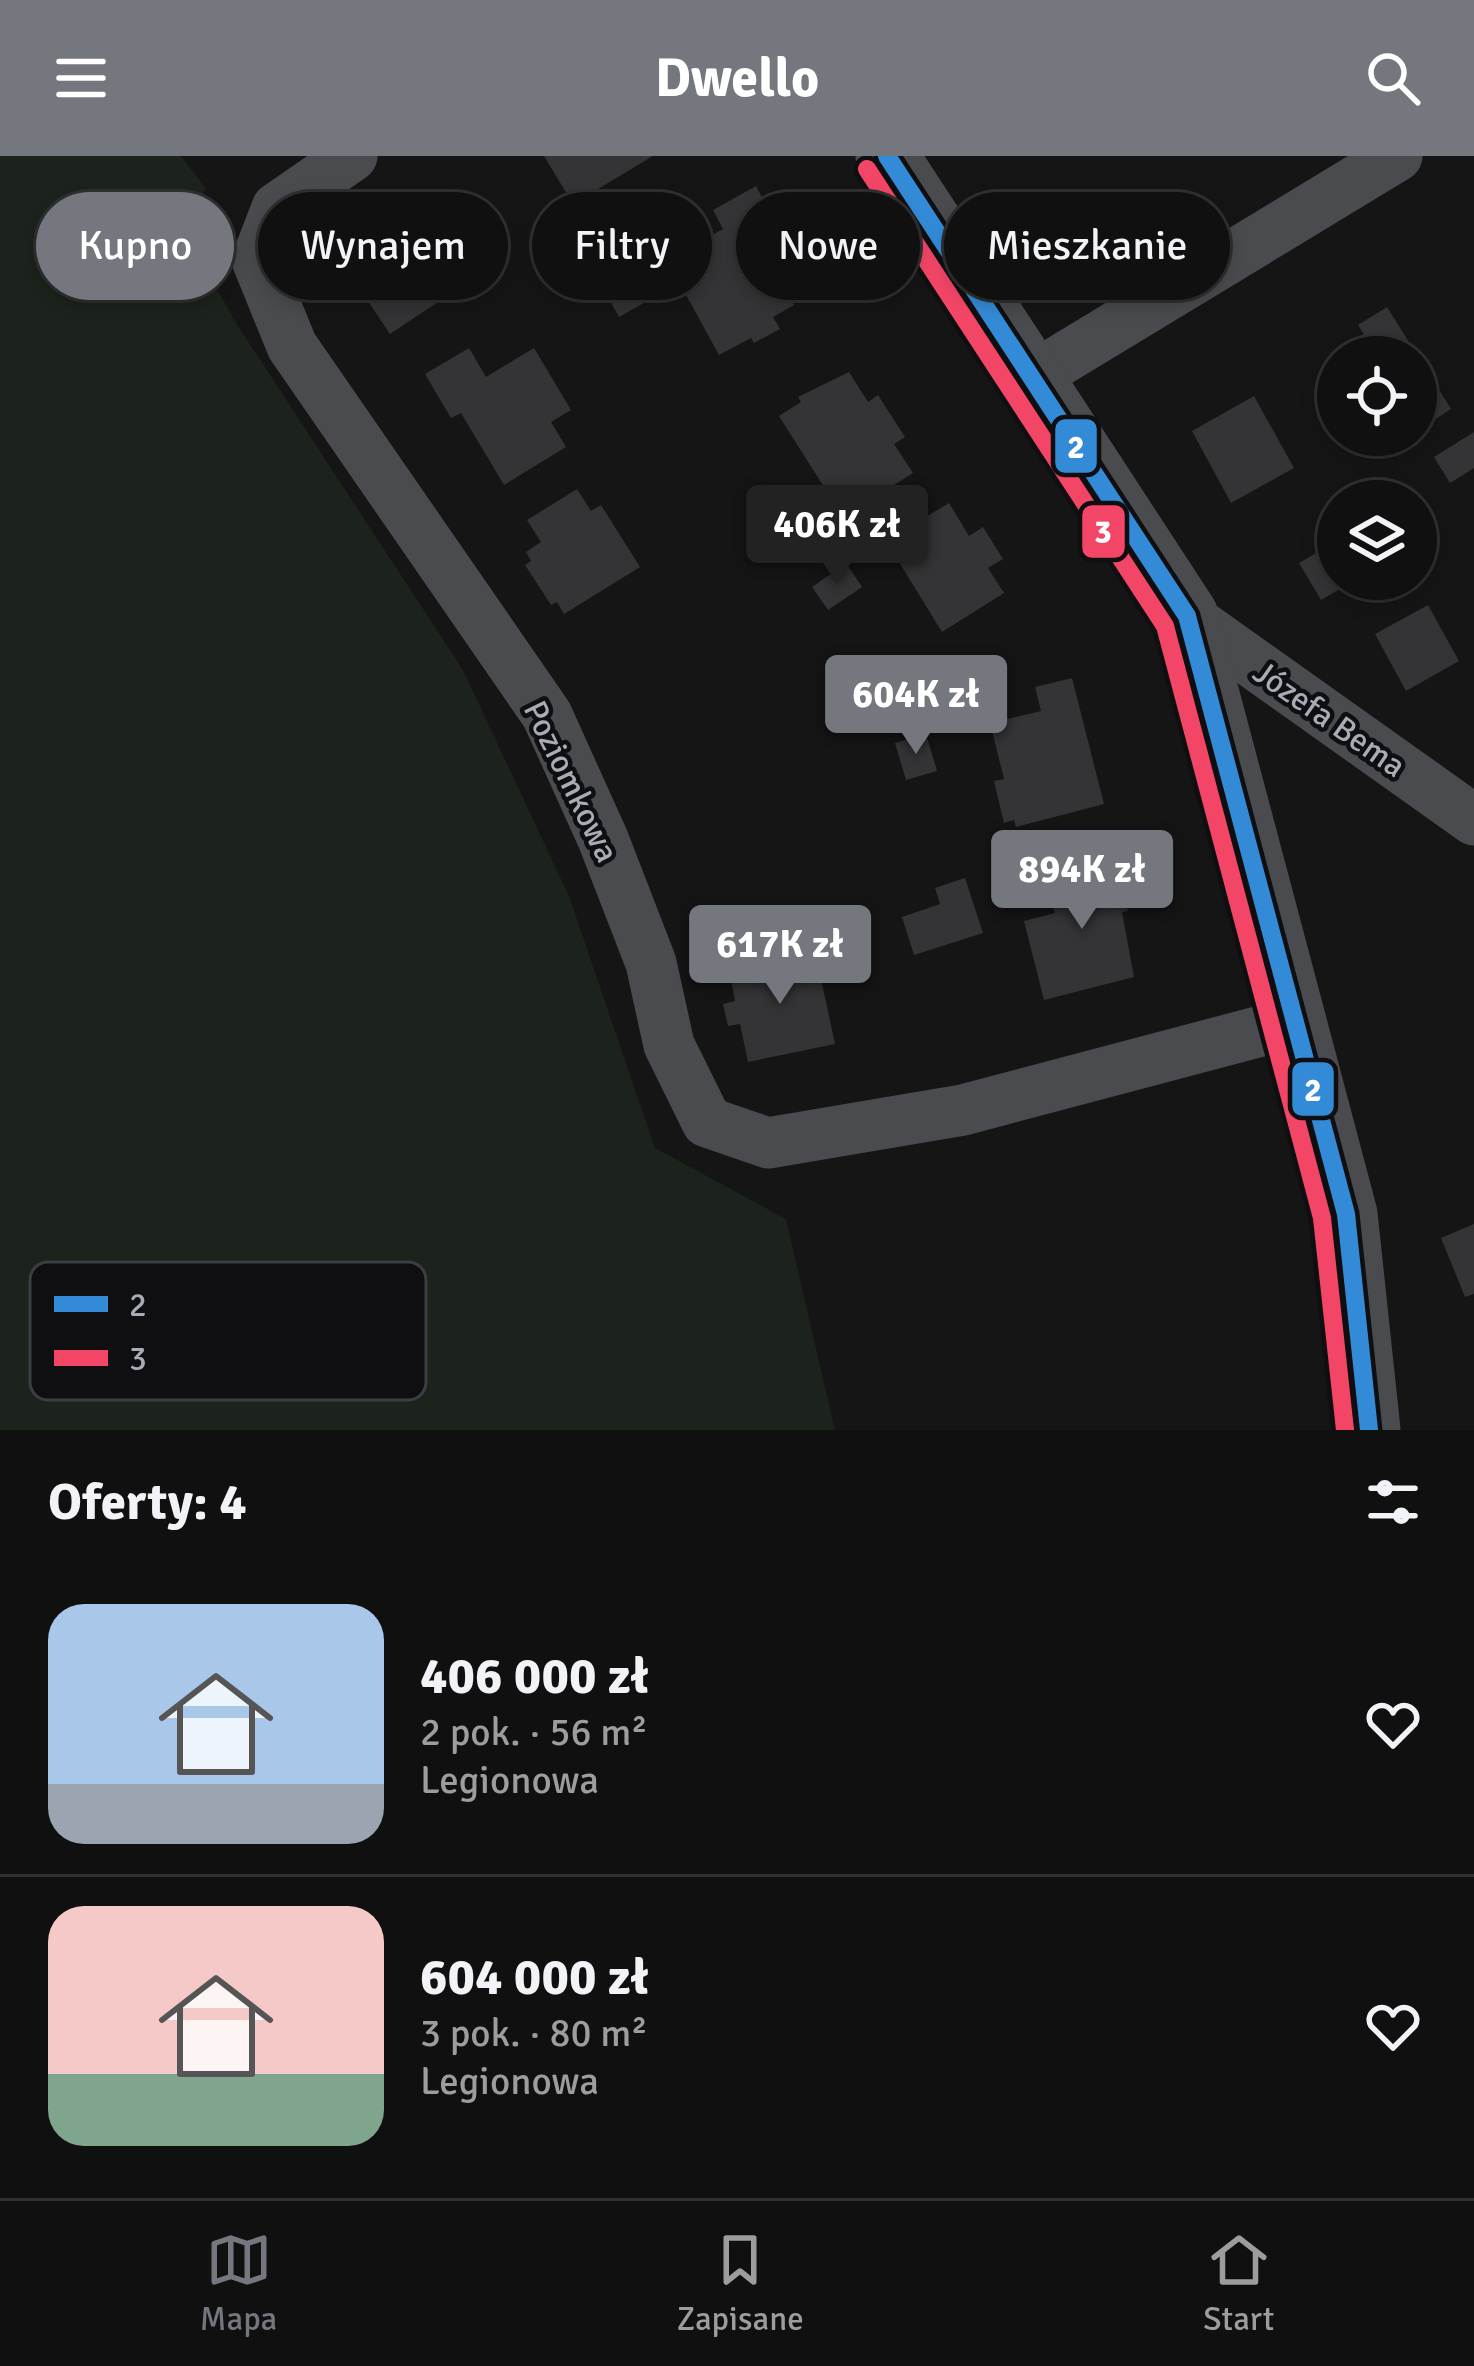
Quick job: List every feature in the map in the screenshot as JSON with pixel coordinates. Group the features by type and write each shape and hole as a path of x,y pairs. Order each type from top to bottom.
{"street":[{"name":"Poziomkowa","path":"352,156 277,208 257,260 292,346 547,715 652,963 669,1045 707,1122 768,1142 963,1110 1294,1022"},
{"path":"887,156 1186,616 1346,1214 1369,1430"},
{"path":"1031,378 1396,156"},
{"name":"Józefa Bema","path":"1186,616 1474,820"}],"shaded area":[{"path":"0,156 181,156 207,190 36,192 36,300 223,300 463,670 569,896 655,1148 786,1219 835,1430 0,1430"}],"building":[{"path":"544,156 653,156 593,192 566,192"},
{"path":"736,197 736,300 791,300 794,305 773,317 780,329 719,355 689,300 712,300 712,235 723,229 713,210"},
{"path":"367,300 441,300 390,334"},
{"path":"610,300 649,300 619,317"},
{"path":"1387,307 1405,336 1365,336 1358,325"},
{"path":"469,348 486,377 534,348 571,410 551,422 566,447 504,485 461,413 451,418 425,374"},
{"path":"849,372 868,402 878,395 905,437 894,444 913,473 891,487 894,492 843,517 779,416 801,402 798,397"},
{"path":"1437,387 1451,409 1437,418"},
{"path":"1254,396 1294,468 1231,503 1192,431"},
{"path":"1474,432 1474,468 1450,483 1437,455"},
{"path":"577,489 591,511 601,505 640,567 564,614 557,602 551,605 525,565 531,561 526,552 541,542 527,520"},
{"path":"949,503 969,536 983,527 1003,559 988,568 1004,593 942,632 886,541"},
{"path":"1317,552 1317,593 1299,563"},
{"path":"846,563 862,587 828,610 812,587"},
{"path":"1428,605 1459,661 1406,691 1375,634"},
{"path":"1072,678 1104,804 1016,827 1014,820 1004,823 994,781 1004,779 990,723 1041,711 1035,687"},
{"path":"926,734 937,771 906,780 895,743"},
{"path":"1115,858 1128,911 1122,912 1134,977 1044,1000 1024,921 1055,913 1045,876"},
{"path":"965,878 983,933 914,955 902,917 940,904 935,888"},
{"path":"815,951 835,1044 748,1062 740,1024 728,1026 723,1004 735,1001 729,970"},
{"path":"1474,1224 1474,1294 1465,1297 1441,1238"}],"transit line":[{"name":"2","path":"887,156 1187,616 1346,1214 1369,1430"},
{"name":"3","path":"867,169 1165,626 1322,1218 1345,1430"}]}
